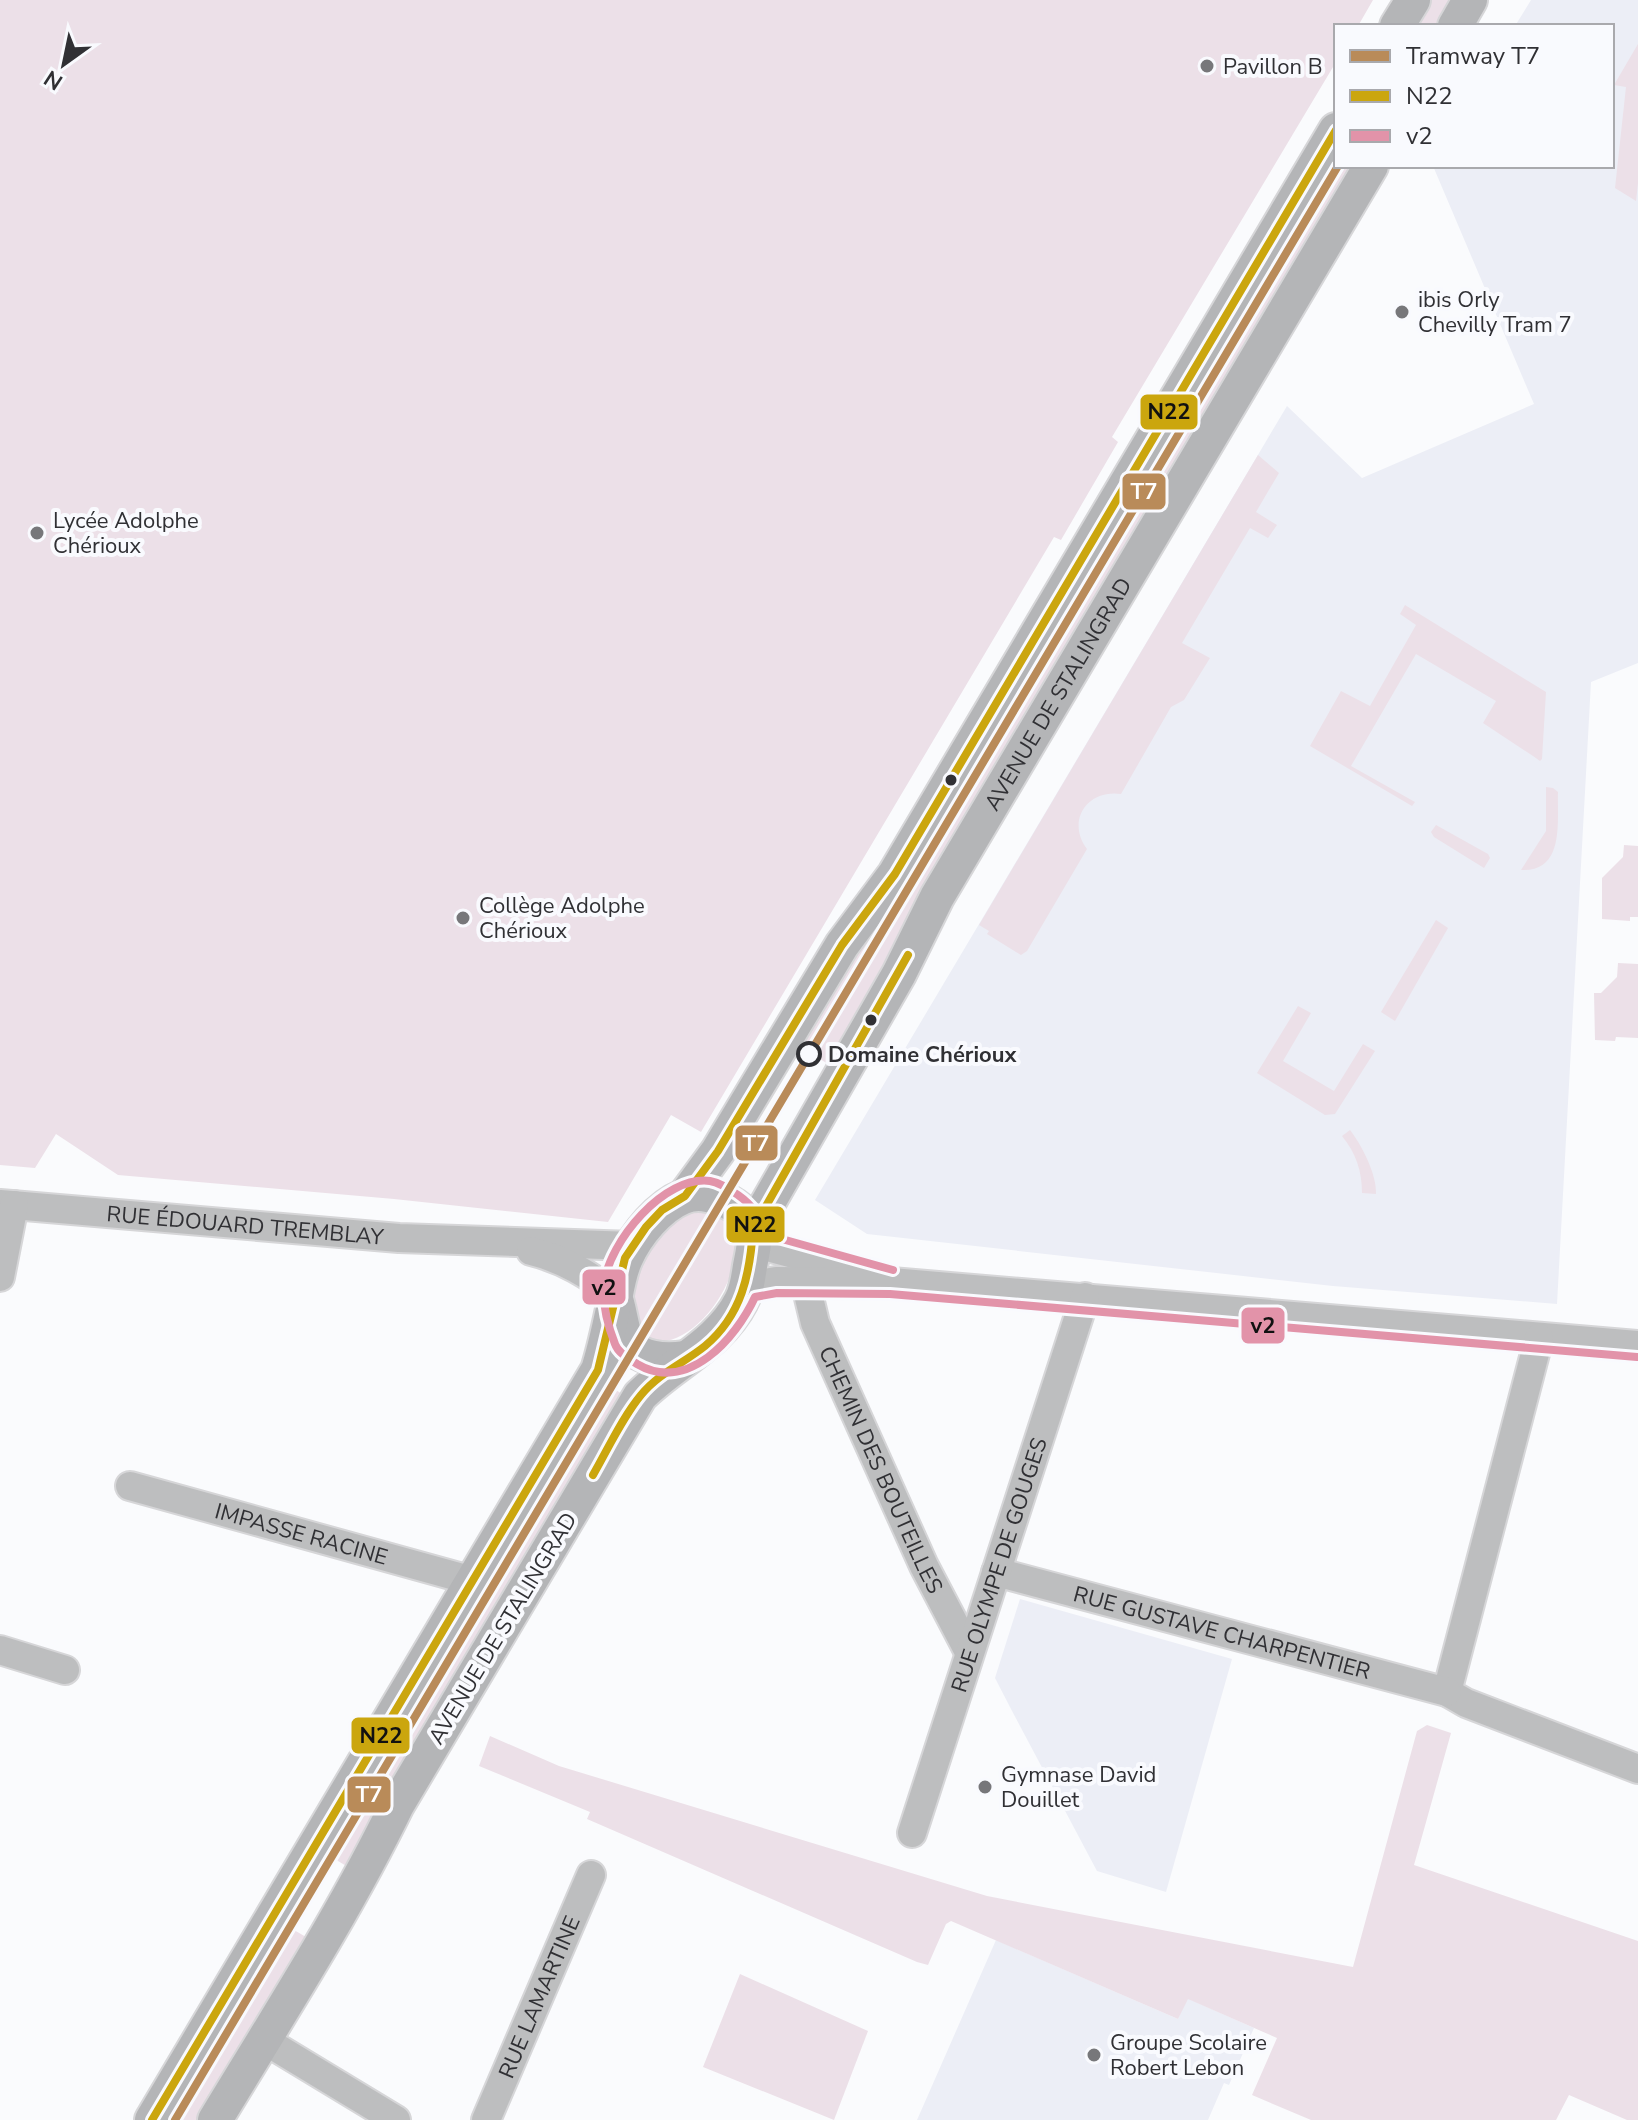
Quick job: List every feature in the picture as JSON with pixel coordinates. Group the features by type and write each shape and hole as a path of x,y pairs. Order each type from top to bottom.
{"main road":[{"path":"1398,24 1413,0"},
{"path":"1456,24 1470,0"},
{"path":"152,2120 598,1370 625,1258 662,1210 685,1196 718,1151 842,945 895,874 1334,133"},
{"name":"AVENUE DE STALINGRAD","path":"753,1236 893,986 937,897 1370,168"},
{"path":"615,1297 626,1337 634,1348 653,1358 668,1361 685,1358 706,1345 724,1326 747,1286 753,1236 740,1211 723,1199 708,1193 685,1196"},
{"name":"AVENUE DE STALINGRAD","path":"215,2120 343,1909 397,1805 640,1396 685,1358"}],"street":[{"path":"0,1277 7,1205"},
{"name":"RUE ÉDOUARD TREMBLAY","path":"7,1205 399,1238 633,1246"},
{"path":"753,1236 891,1282"},
{"name":"RUE ÉDOUARD TREMBLAY","path":"491,1241 552,1256 582,1270 615,1297"},
{"path":"747,1286 776,1281 891,1282 1638,1345"},
{"name":"CHEMIN DES BOUTEILLES","path":"805,1281 815,1323 834,1366 924,1566 969,1652"},
{"name":"RUE OLYMPE DE GOUGES","path":"912,1833 1085,1297"},
{"path":"1447,1692 1539,1338"},
{"name":"IMPASSE RACINE","path":"130,1486 473,1581"},
{"name":"RUE GUSTAVE CHARPENTIER","path":"996,1572 1447,1692 1466,1703 1638,1769"},
{"path":"0,1650 65,1670"},
{"name":"RUE LAMARTINE","path":"486,2120 591,1875"},
{"path":"264,2040 396,2120"}],"shaded area":[{"path":"0,0 1373,0 1359,24 1334,24 1334,65 1112,437 1118,442 1061,540 1054,537 701,1132 671,1115 608,1222 394,1199 118,1175 56,1134 35,1168 0,1165"},
{"path":"1426,0 1458,0 1444,24 1411,24"},
{"path":"1531,0 1638,0 1638,663 1591,682 1557,1304 1333,1286 867,1234 815,1200 1287,406 1362,478 1534,404 1434,168 1614,168 1614,24 1516,24"},
{"path":"1638,44 1636,201 1615,188 1626,87 1614,85"},
{"path":"1334,154 1334,168 1359,168 1161,499 1137,485"},
{"path":"1258,455 1279,473 1256,512 1277,525 1268,538 1250,528 1182,643 1210,658 1184,700 1171,707 1121,794 1098,797 1083,809 1079,828 1087,849 1027,951 1021,955 987,934 989,931 979,925"},
{"path":"1128,499 1153,514 833,1067 794,1043"},
{"path":"1405,605 1546,692 1540,761 1483,723 1496,701 1416,654 1351,766 1415,802 1412,806 1310,746 1341,691 1370,706 1416,625 1400,614"},
{"path":"1546,787 1558,792 1556,843 1545,863 1521,870 1546,831"},
{"path":"1436,825 1488,854 1490,858 1484,868 1434,837 1431,832"},
{"path":"1624,845 1638,846 1638,917 1630,917 1630,921 1602,919 1602,878 1623,857"},
{"path":"1436,920 1448,928 1395,1021 1381,1012"},
{"path":"1618,963 1638,964 1638,1038 1595,1040 1594,993 1601,993 1617,977"},
{"path":"1298,1006 1311,1013 1283,1061 1334,1091 1363,1044 1375,1051 1335,1114 1325,1115 1257,1073"},
{"path":"1350,1130 1368,1160 1376,1194 1362,1193 1357,1163 1342,1136"},
{"path":"705,1209 725,1220 735,1238 734,1261 727,1284 696,1326 676,1338 650,1339 638,1326 632,1310 632,1292 637,1273 658,1239 673,1225"},
{"path":"603,1382 627,1397 353,1870 323,1852"},
{"path":"1020,1599 1232,1659 1166,1892 1097,1871 995,1678"},
{"path":"1427,1725 1451,1733 1414,1865 1638,1941 1638,2120 1627,2120 1569,2095 1556,2120 1311,2120 1252,2095 1277,2038 1188,1999 1178,2019 951,1921 946,1924 928,1965 917,1962 587,1819 590,1812 479,1766 490,1736 559,1766 987,1896 1353,1967 1417,1731"},
{"path":"282,1923 306,1937 197,2120 164,2120"},
{"name":"Groupe Scolaire Robert Lebon","path":"996,1940 1178,2019 1187,1998 1254,2028 1229,2085 1224,2083 1208,2120 917,2120"},
{"path":"740,1974 868,2031 834,2120 703,2067"}],"tram line":[{"name":"T7","path":"175,2120 1337,168"}],"transit line":[{"name":"N22","path":"152,2120 598,1370 625,1258 662,1210 685,1196 718,1151 842,945 895,874 1334,133"},
{"name":"N22","path":"593,1475 621,1424 648,1387 705,1346 728,1321 742,1293 753,1229 908,955"},
{"name":"v2","path":"893,1270 764,1234 755,1212 738,1195 714,1182 692,1182 658,1200 628,1231 608,1267 604,1284 605,1307 615,1344 624,1356 656,1371 674,1372 692,1367 723,1344 755,1297 777,1293 890,1294 1637,1357"}],"place":[{"name":"Pavillon B","path":"1207,66"},
{"name":"ibis Orly Chevilly Tram 7","path":"1402,312"},
{"name":"Lycée Adolphe Chérioux","path":"37,533"},
{"name":"Collège Adolphe Chérioux","path":"463,918"},
{"name":"Domaine Chérioux","path":"809,1054"},
{"name":"Gymnase David Douillet","path":"985,1787"},
{"name":"Groupe Scolaire Robert Lebon","path":"1094,2055"}]}
